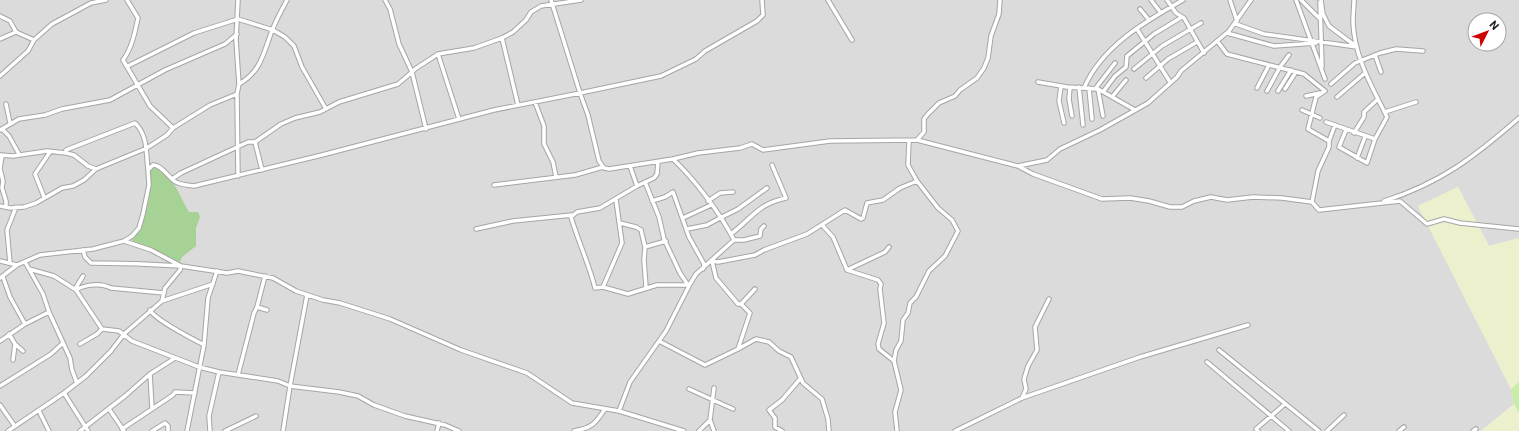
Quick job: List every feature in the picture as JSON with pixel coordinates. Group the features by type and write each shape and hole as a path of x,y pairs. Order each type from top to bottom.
{"street":[{"path":"0,76 28,51 34,40 52,24 91,3 106,0"},
{"path":"127,0 138,18 134,39 128,54 123,60 128,66 150,106 173,128"},
{"path":"238,0 238,176"},
{"path":"239,84 245,81 259,65 287,0"},
{"path":"385,0 390,9 399,44 412,72 426,128"},
{"path":"172,179 237,146 248,142 255,142 281,124 326,109 339,102 398,84 438,54 474,48 502,38 513,32 526,20 531,12 541,6 552,2 581,0"},
{"path":"148,170 153,165 156,165 172,179 184,185 194,186 518,105 661,76 696,59 705,51 764,15 762,0"},
{"path":"828,0 852,40"},
{"path":"917,140 924,132 924,119 928,114 939,103 955,96 960,90 976,78 984,68 988,58 991,36 999,14 1000,0"},
{"path":"1151,0 1161,13"},
{"path":"1167,0 1182,17 1204,53"},
{"path":"1092,119 1086,88 1092,74 1104,58 1116,45 1149,20 1184,0"},
{"path":"1230,0 1237,22 1264,34 1312,42 1357,47"},
{"path":"1018,166 1046,160 1060,149 1075,143 1148,103 1181,71 1218,42 1237,22 1251,0"},
{"path":"1296,0 1325,79"},
{"path":"1301,0 1320,19 1357,47"},
{"path":"1321,0 1320,19 1322,71"},
{"path":"1321,0 1324,14 1329,26"},
{"path":"1346,130 1339,147 1367,163 1375,139 1387,117 1365,73 1357,47 1353,21 1354,0"},
{"path":"552,2 588,115 596,150 603,167"},
{"path":"1140,9 1149,20"},
{"path":"0,16 10,21 16,32 34,40"},
{"path":"1103,92 1116,76 1126,67 1128,56 1144,42 1182,17"},
{"path":"128,66 194,33 238,19 273,30 285,37 294,46 302,67 326,109"},
{"path":"1134,69 1152,54 1201,23"},
{"path":"1137,29 1170,82"},
{"path":"0,39 16,32"},
{"path":"1227,33 1274,46 1312,42"},
{"path":"19,154 9,136 1,129 19,119 45,115 62,109 110,100 165,70 225,44 237,34"},
{"path":"502,38 518,105"},
{"path":"1146,78 1168,59 1197,42"},
{"path":"1218,42 1227,54 1304,74 1315,81 1324,91 1322,93"},
{"path":"1331,84 1348,68 1361,60 1396,49 1423,51"},
{"path":"438,54 459,119"},
{"path":"1267,91 1280,67 1289,55"},
{"path":"1375,55 1381,72"},
{"path":"1096,89 1115,63"},
{"path":"1256,88 1268,65"},
{"path":"1278,91 1291,70"},
{"path":"1285,89 1296,72"},
{"path":"1337,97 1365,73"},
{"path":"1112,97 1126,80"},
{"path":"1038,82 1061,86 1096,89 1135,110"},
{"path":"1061,86 1060,101 1064,123"},
{"path":"1070,87 1069,99 1072,116"},
{"path":"1079,87 1083,125"},
{"path":"1096,89 1103,116"},
{"path":"1306,96 1322,93"},
{"path":"1322,93 1316,97 1308,129 1329,141"},
{"path":"0,206 16,207 30,205 62,188 73,186 84,180 96,169 147,148 167,135 173,128 210,105 237,94"},
{"path":"1354,133 1364,117 1364,112 1378,99"},
{"path":"534,102 544,126 544,144 553,162 556,177"},
{"path":"1384,112 1416,102"},
{"path":"6,104 10,124"},
{"path":"1302,110 1320,118"},
{"path":"1375,203 1408,193 1448,173 1470,159 1519,118"},
{"path":"1326,122 1365,137 1375,139"},
{"path":"25,324 1,278 17,265 40,255 83,250 124,241 132,236 139,228 144,214 149,185 147,148 140,130 135,123 66,150 66,153"},
{"path":"1312,202 1318,171 1329,147 1329,141 1335,125"},
{"path":"1357,158 1365,137"},
{"path":"494,185 585,174 603,167 609,169 658,162 698,153 740,148 752,144 763,150 830,141 917,140 1018,166 1033,174 1102,199 1130,198 1149,201 1170,207 1182,207 1194,201 1211,197 1227,200 1253,197 1282,198 1312,202 1319,210 1400,201 1427,224 1444,219 1460,223 1519,229"},
{"path":"897,431 895,412 900,390 894,362 896,350 901,341 903,320 908,313 910,303 916,297 929,271 945,256 958,231 952,220 938,208 917,181 908,165 909,141"},
{"path":"255,142 262,170"},
{"path":"6,207 6,201 2,188 3,180 0,169 1,155 13,156 19,154 50,152 66,153 74,155 88,166 96,169"},
{"path":"44,197 36,174 50,152"},
{"path":"673,159 686,171 734,240"},
{"path":"476,229 513,221 572,215 587,209 600,208 616,200 637,186 656,177 658,162"},
{"path":"731,234 767,203 786,198 772,165"},
{"path":"630,166 637,186"},
{"path":"712,261 718,262 751,256 807,234 845,210 861,219 863,218 867,204 883,200 900,188 917,181"},
{"path":"645,182 660,217 666,241 688,285"},
{"path":"687,229 707,225 738,209 766,188"},
{"path":"652,201 665,197 673,192 694,247 704,264 702,269"},
{"path":"708,201 720,193 733,192"},
{"path":"603,287 622,244 616,200"},
{"path":"683,218 711,205"},
{"path":"10,263 7,230 16,207"},
{"path":"572,215 582,252 589,265 595,288 603,287 628,294 646,287 657,285 688,285"},
{"path":"620,223 636,227 641,230 645,247 644,260 646,287"},
{"path":"822,224 833,237 847,270 880,282 884,323 878,344 879,349 894,362"},
{"path":"619,411 630,382 659,341 681,304 688,285 702,269 734,240 756,238 760,236 760,229 764,226"},
{"path":"124,241 151,250 181,266"},
{"path":"645,247 666,241"},
{"path":"847,270 884,252 890,247"},
{"path":"83,250 85,257 91,263 133,265 148,263 181,266 217,272 238,271 273,278 296,291 323,300 340,302 390,319 462,350 527,373 572,403 619,411 684,431"},
{"path":"0,261 17,265"},
{"path":"712,261 716,278 734,300 738,304 741,304 750,313 738,349"},
{"path":"25,262 38,285 70,358 72,370 77,383"},
{"path":"162,301 165,288 180,270 181,266"},
{"path":"29,269 54,276 75,290 102,329 120,331 132,341 175,358 199,367 219,372 278,381 290,386 358,396 374,405 405,416 439,423 459,431"},
{"path":"188,431 204,345 208,298 217,272"},
{"path":"75,290 83,276"},
{"path":"238,375 250,324 257,307 265,276"},
{"path":"8,431 14,425 39,411 77,383 111,351 124,334 162,301 213,284"},
{"path":"75,290 82,286 106,285 112,288 164,293"},
{"path":"741,304 755,289"},
{"path":"283,431 307,294"},
{"path":"1022,398 1026,389 1024,379 1028,366 1037,350 1035,327 1049,299"},
{"path":"257,307 267,310"},
{"path":"150,310 154,317 166,322 204,345"},
{"path":"0,341 25,324 49,312"},
{"path":"955,431 1022,398 1140,356 1248,325"},
{"path":"80,344 97,334 102,329"},
{"path":"9,334 15,344 23,351"},
{"path":"659,341 705,365 738,349 756,338 769,342 791,357 800,379 822,399 827,414 829,431"},
{"path":"0,386 50,354 63,343"},
{"path":"14,360 15,344"},
{"path":"1219,350 1319,431"},
{"path":"80,431 87,429 150,374 175,358"},
{"path":"1208,362 1289,431"},
{"path":"210,431 209,416 219,372"},
{"path":"150,374 152,408"},
{"path":"782,431 775,427 775,418 769,410 782,400 800,379"},
{"path":"714,388 710,420 714,431"},
{"path":"689,389 733,408"},
{"path":"109,409 123,430 152,408 173,395 175,392 195,393"},
{"path":"64,393 87,429"},
{"path":"1258,431 1256,429 1285,404"},
{"path":"0,405 14,425"},
{"path":"574,431 586,429 595,424 605,409"},
{"path":"39,411 49,431"},
{"path":"1327,431 1344,415"},
{"path":"226,431 256,416"},
{"path":"699,431 710,420"},
{"path":"152,431 166,423 168,426 168,431"},
{"path":"437,431 439,423"},
{"path":"1399,431 1404,427"}],"shaded area":[{"path":"0,0 1519,0 1519,238 1489,246 1458,187 1418,206 1511,389 1514,404 1481,431 0,431"}],"green space":[{"path":"154,167 166,174 171,179 189,212 198,212 200,217 196,228 196,246 182,257 180,262 133,242 132,239 142,222 147,209 150,189 149,173 151,168"},
{"path":"1458,187 1489,246 1519,238 1519,382 1511,389 1418,206"},
{"path":"1519,382 1519,413 1514,404 1511,389"},
{"path":"1514,404 1519,413 1519,431 1481,431"}]}
